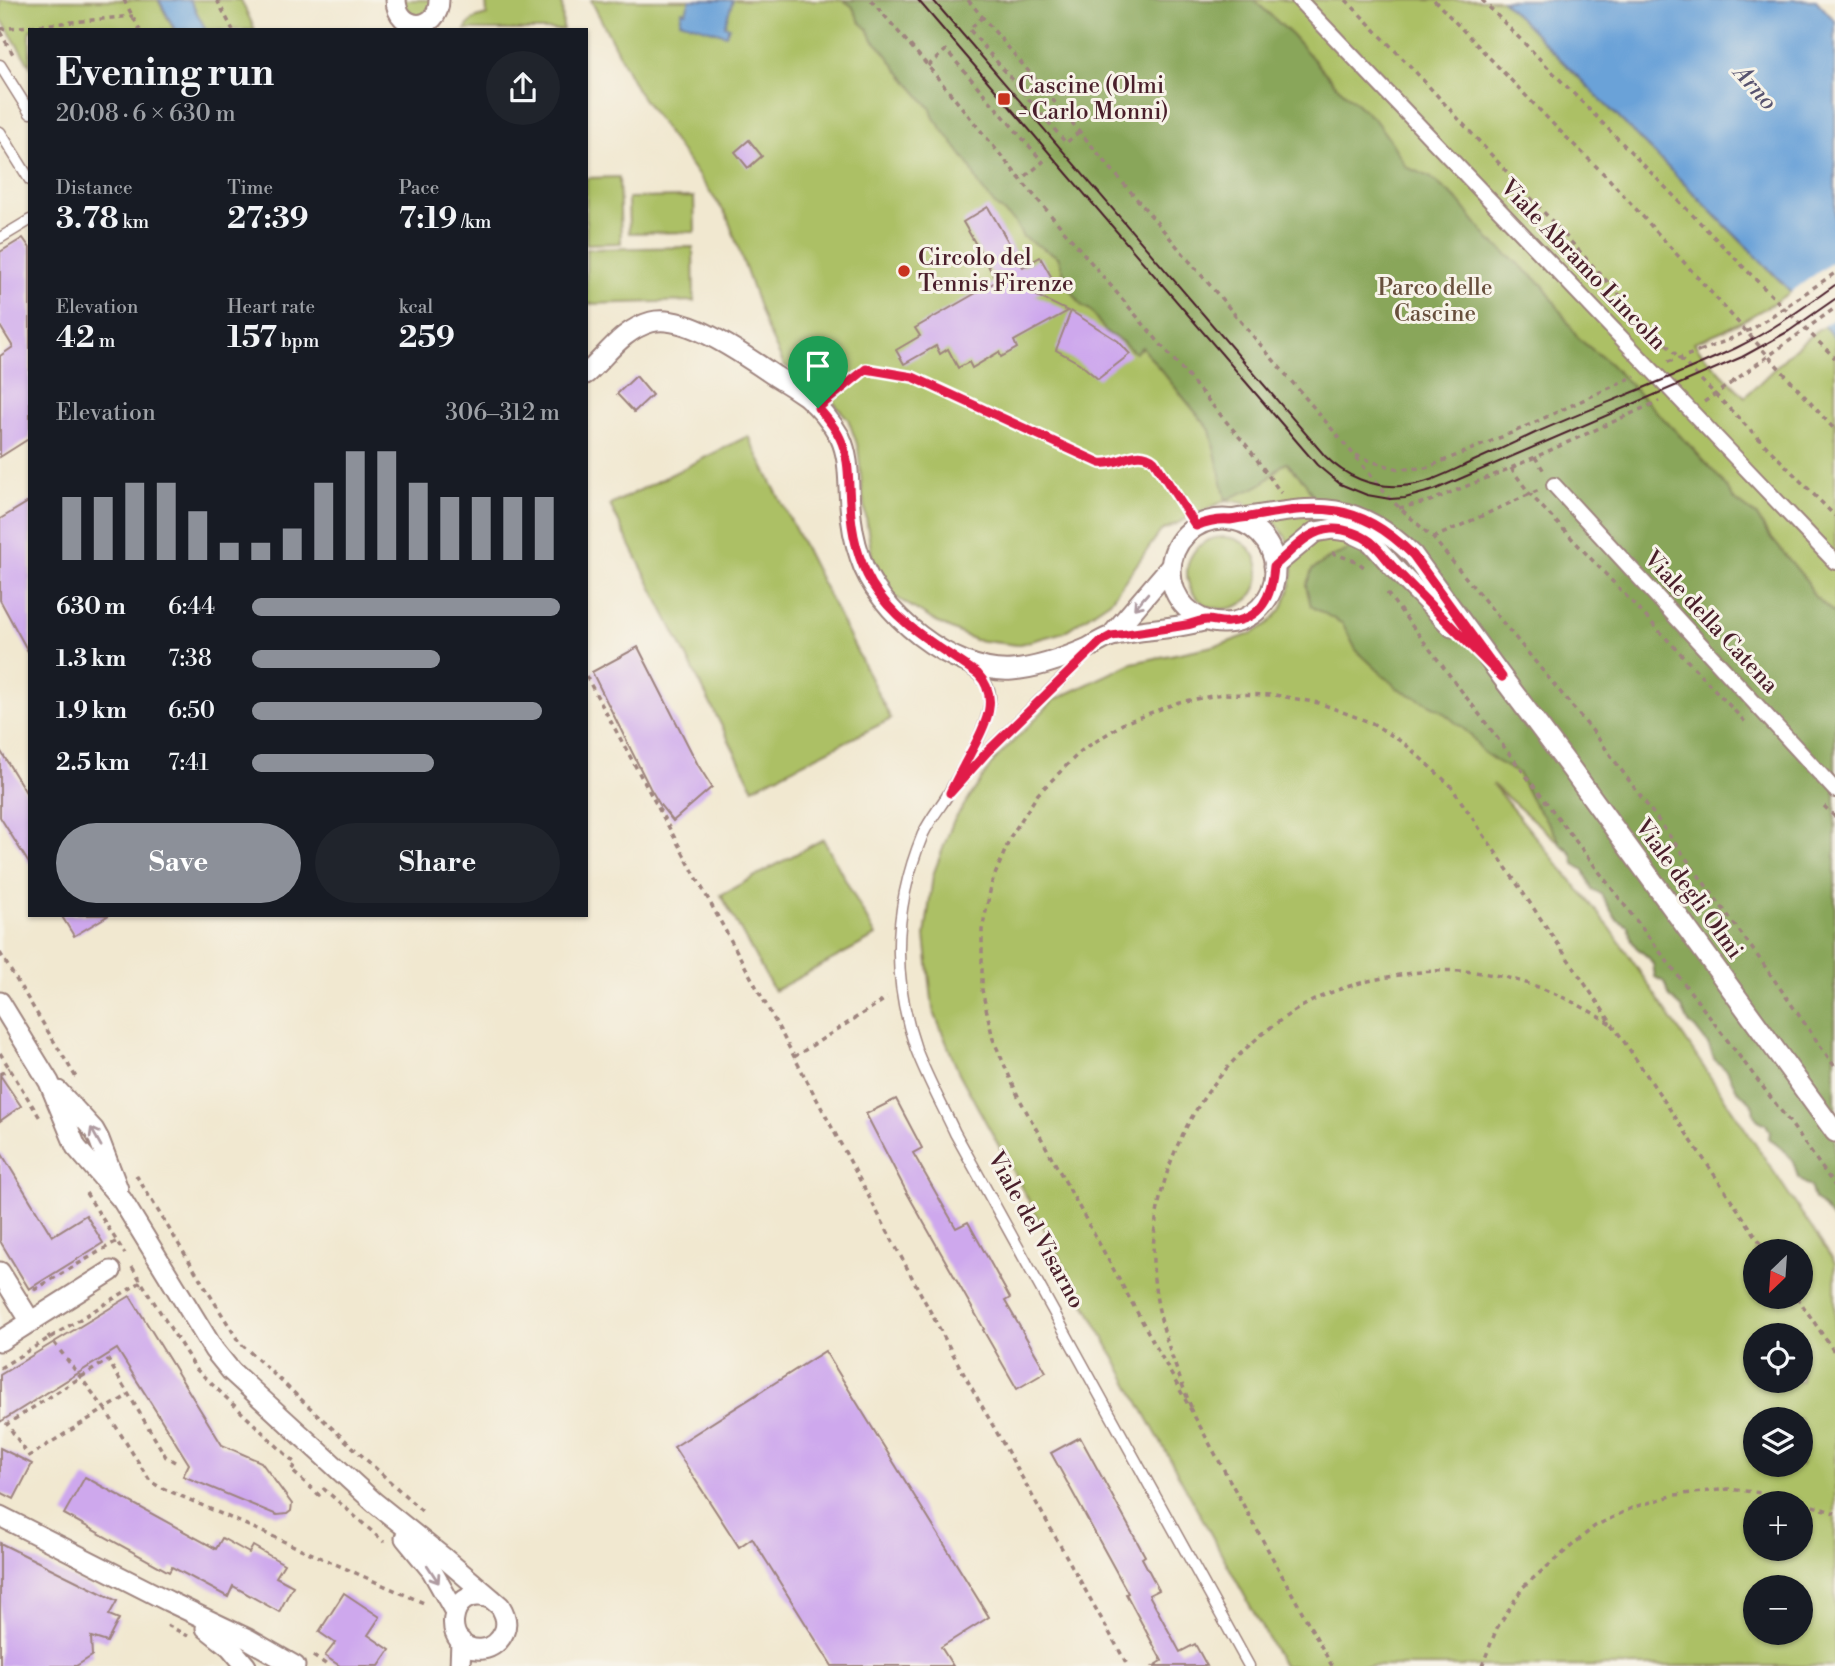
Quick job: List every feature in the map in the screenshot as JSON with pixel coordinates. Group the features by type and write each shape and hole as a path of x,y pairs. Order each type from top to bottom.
{"street":[{"path":"396,0 396,7 404,20 426,27 439,9 439,0"},
{"name":"Viale Abramo Lincoln","path":"1299,0 1835,562"},
{"name":"Viale del Visarno","path":"588,372 618,341 638,328 653,322 671,321 716,339 745,355 806,397 838,434 846,455 853,527 859,556 872,584 904,622 951,655 989,668 1013,670 1057,660 1105,639 1206,620"},
{"name":"Viale della Catena","path":"1554,485 1835,790"},
{"name":"Viale degli Olmi","path":"1230,520 1281,511 1329,509 1350,514 1380,527 1413,555 1835,1132"},
{"path":"1230,520 1245,524 1265,541 1274,566 1272,589 1254,613 1244,619 1220,623 1206,620 1190,611 1178,598 1173,586 1171,566 1178,545 1196,526 1207,521 1230,520"},
{"name":"Viale degli Olmi","path":"1274,566 1314,532 1339,529 1360,536 1379,550 1502,677"},
{"name":"Viale del Visarno","path":"1105,639 1171,566"},
{"path":"0,1002 49,1082 80,1154 122,1200 214,1350 231,1371 374,1502 500,1606 506,1622 501,1637 489,1647 476,1666"},
{"path":"0,1341 111,1271"},
{"path":"0,1272 31,1322"},
{"path":"374,1502 424,1560 447,1595 454,1614 454,1629 461,1641 475,1648 489,1647"},
{"path":"0,1516 248,1639 295,1666"},
{"path":"454,1614 461,1603 471,1597 492,1599"},
{"path":"168,1601 222,1639 246,1666"},
{"path":"460,1666 461,1641"}],"lane":[{"path":"0,65 28,110"},
{"path":"0,132 28,177"},
{"path":"0,238 28,221"},
{"name":"Viale del Visarno","path":"950,793 988,751 1105,639"},
{"name":"Viale del Visarno","path":"951,655 984,681 990,699 983,728 950,793 924,832 900,912 900,989 916,1049 955,1133 1249,1666"}],"path":[{"path":"124,0 139,28"},
{"path":"217,0 232,28"},
{"path":"871,0 1247,446 1285,497"},
{"path":"968,0 1390,499 1433,538 1595,734 1759,958 1835,1068"},
{"path":"1346,0 1412,68 1646,324 1835,516"},
{"path":"1434,0 1608,178 1835,430"},
{"path":"1482,0 1835,358"},
{"path":"0,29 133,16"},
{"path":"983,17 969,29 1066,143 1080,131"},
{"path":"928,66 946,50 1043,162 1021,180"},
{"path":"1354,455 1399,469 1426,468 1679,357 1754,328 1835,273"},
{"path":"1715,394 1835,308"},
{"path":"818,408 866,369 913,377 1100,463 1114,463 1133,454 1149,456 1196,526"},
{"path":"1399,508 1430,501 1511,468 1676,395"},
{"path":"1511,468 1529,493 1749,726"},
{"path":"1433,538 1529,493 1554,485"},
{"path":"1332,553 1358,562 1372,575"},
{"path":"1385,590 1791,1124 1835,1186"},
{"path":"588,680 960,1367 1128,1666"},
{"path":"1332,1666 1018,1096 993,1039 982,990 982,930 992,882 1011,836 1038,794 1081,751 1124,723 1179,702 1223,694 1275,695 1319,703 1371,723 1405,744 1450,785 1758,1239"},
{"path":"1816,797 1835,817"},
{"path":"0,953 78,1081"},
{"path":"1197,1422 1159,1314 1153,1254 1160,1196 1182,1133 1207,1091 1255,1039 1304,1005 1360,982 1423,971 1472,972 1525,982 1582,1006 1613,1025"},
{"path":"794,1057 900,989"},
{"path":"0,1074 10,1068"},
{"path":"136,1175 239,1342 428,1517"},
{"path":"26,1294 117,1241"},
{"path":"0,1367 141,1282"},
{"path":"1805,1309 1835,1353"},
{"path":"50,1338 105,1409 150,1481 454,1614"},
{"path":"129,1395 29,1456 7,1424 108,1360 129,1395 166,1457 175,1462"},
{"path":"1482,1666 1497,1628 1523,1587 1595,1526 1634,1507 1675,1495 1728,1489 1779,1495 1835,1513"}],"green space":[{"path":"0,0 158,0 173,28 28,28 28,63 0,17"},
{"path":"190,0 241,0 254,28 205,28"},
{"path":"400,0 436,0 418,21"},
{"path":"486,0 562,0 563,28 466,28 474,20 487,15"},
{"path":"591,0 1502,0 1791,292 1744,320 1694,342 1745,397 1793,350 1835,319 1835,1211 1595,874 1492,784 1611,929 1835,1263 1835,1666 1283,1666 959,1073 933,1010 925,936 933,875 953,822 994,761 1054,700 1132,663 1223,644 1253,633 1269,623 1281,610 1293,573 1292,554 1286,538 1274,521 1260,510 1244,503 1226,500 1161,531 1110,601 1064,632 1017,645 975,640 938,623 894,596 881,578 872,557 858,447 848,419 822,389 784,365 766,327 727,216 637,90"},
{"name":"Parco delle Cascine","path":"843,0 1254,0 1292,35 1336,85 1375,120 1406,167 1430,177 1458,200 1490,240 1543,285 1579,339 1609,363 1695,451 1723,482 1734,499 1757,516 1767,533 1807,581 1814,596 1835,614 1835,1222 1814,1199 1810,1186 1800,1180 1791,1158 1769,1138 1770,1132 1766,1124 1754,1115 1753,1106 1736,1088 1728,1072 1714,1059 1709,1046 1689,1023 1682,1008 1670,997 1664,982 1655,977 1653,964 1632,941 1628,926 1616,919 1601,894 1592,889 1584,870 1574,864 1570,852 1561,845 1531,800 1518,773 1482,751 1471,735 1439,709 1397,688 1356,650 1343,624 1311,606 1306,586 1312,570 1331,557 1349,550 1358,536 1316,502 1305,482 1287,463 1260,485 1226,500 1210,430 1142,347 1135,353 1106,332 1090,310 1082,306 1069,287 1058,257 1023,237 1014,221 995,205 934,118 931,109 873,40 852,6"},
{"path":"619,177 621,243 588,244 588,178"},
{"path":"694,197 695,232 629,233 628,198"},
{"path":"693,247 694,301 588,304 588,249"},
{"path":"748,436 891,719 753,788 610,505"},
{"path":"1223,537 1243,543 1253,553 1259,573 1253,593 1243,603 1223,609 1203,603 1193,593 1187,573 1193,553 1203,543"},
{"path":"823,839 876,936 774,991 721,895"}],"water":[{"path":"159,0 190,0 205,28 174,28"},
{"path":"690,0 733,0 725,25 729,27 726,35 680,21 682,11 686,12"},
{"name":"Arno","path":"1502,0 1816,0 1835,21 1835,338 1772,272"}],"pier":[{"path":"1835,260 1835,318 1820,328 1788,294"}],"building":[{"path":"749,140 762,156 748,168 735,152"},
{"path":"988,207 1023,267 1040,257 1055,283 1035,295 1068,311 1014,341 1017,348 1001,357 999,352 972,368 969,362 958,368 948,349 940,354 936,346 904,364 896,350 920,336 915,328 997,281 963,222"},
{"path":"23,238 28,245 28,439 0,457 0,356 13,347 0,326 0,252"},
{"path":"1071,311 1118,341 1130,354 1098,379 1079,363 1056,350"},
{"path":"636,376 652,395 634,412 617,394"},
{"path":"28,502 28,651 0,600 0,519"},
{"path":"638,647 712,787 673,821 650,788 592,672"},
{"path":"0,750 28,796 28,862 0,817"},
{"path":"62,917 106,917 74,936"},
{"path":"0,1075 21,1106 0,1121"},
{"path":"896,1099 922,1148 913,1153 956,1228 968,1222 1010,1298 1005,1301 1046,1372 1017,1389 866,1114"},
{"path":"0,1151 52,1236 86,1215 103,1243 29,1289 0,1241"},
{"path":"130,1296 222,1445 261,1462 292,1504 291,1511 287,1514 277,1515 183,1476 189,1464 117,1349 0,1422 0,1375"},
{"path":"825,1351 989,1617 941,1647 953,1666 832,1666 752,1538 739,1547 674,1447"},
{"path":"1080,1437 1145,1556 1142,1558 1159,1590 1149,1595 1180,1652 1195,1644 1207,1666 1154,1666 1162,1661 1051,1453"},
{"path":"0,1448 32,1464 14,1499 0,1492"},
{"path":"85,1477 216,1549 222,1538 249,1553 253,1546 284,1564 276,1577 293,1586 279,1612 233,1586 228,1597 172,1567 169,1572 64,1514"},
{"path":"0,1543 117,1601 109,1615 119,1619 107,1642 91,1637 92,1656 76,1666 0,1666"},
{"path":"344,1593 380,1617 368,1635 390,1650 379,1666 340,1666 325,1656 335,1643 319,1632"}],"tram line":[{"path":"918,0 1317,465 1340,484 1367,495 1390,499 1405,498 1434,490 1742,357 1789,331 1835,299"},
{"path":"933,0 1325,456 1350,475 1369,483 1410,485 1443,475 1736,348 1774,327 1835,285"}],"place":[{"name":"Cascine (Olmi - Carlo Monni)","path":"1004,99"},
{"name":"Circolo del Tennis Firenze","path":"904,271"}],"route":[{"path":"866,369 913,377 1100,463 1114,463 1133,454 1149,456 1196,526 1207,521 1312,509 1329,509 1362,518 1398,540 1413,555 1502,677 1371,542 1339,529 1314,532 1274,566 1272,589 1268,597 1254,613 1244,619 1220,623 1206,620 1111,636 1100,642 988,751 950,793 983,728 988,714 989,690 978,674 904,622 872,584 859,556 842,441 818,408 866,369"}]}
